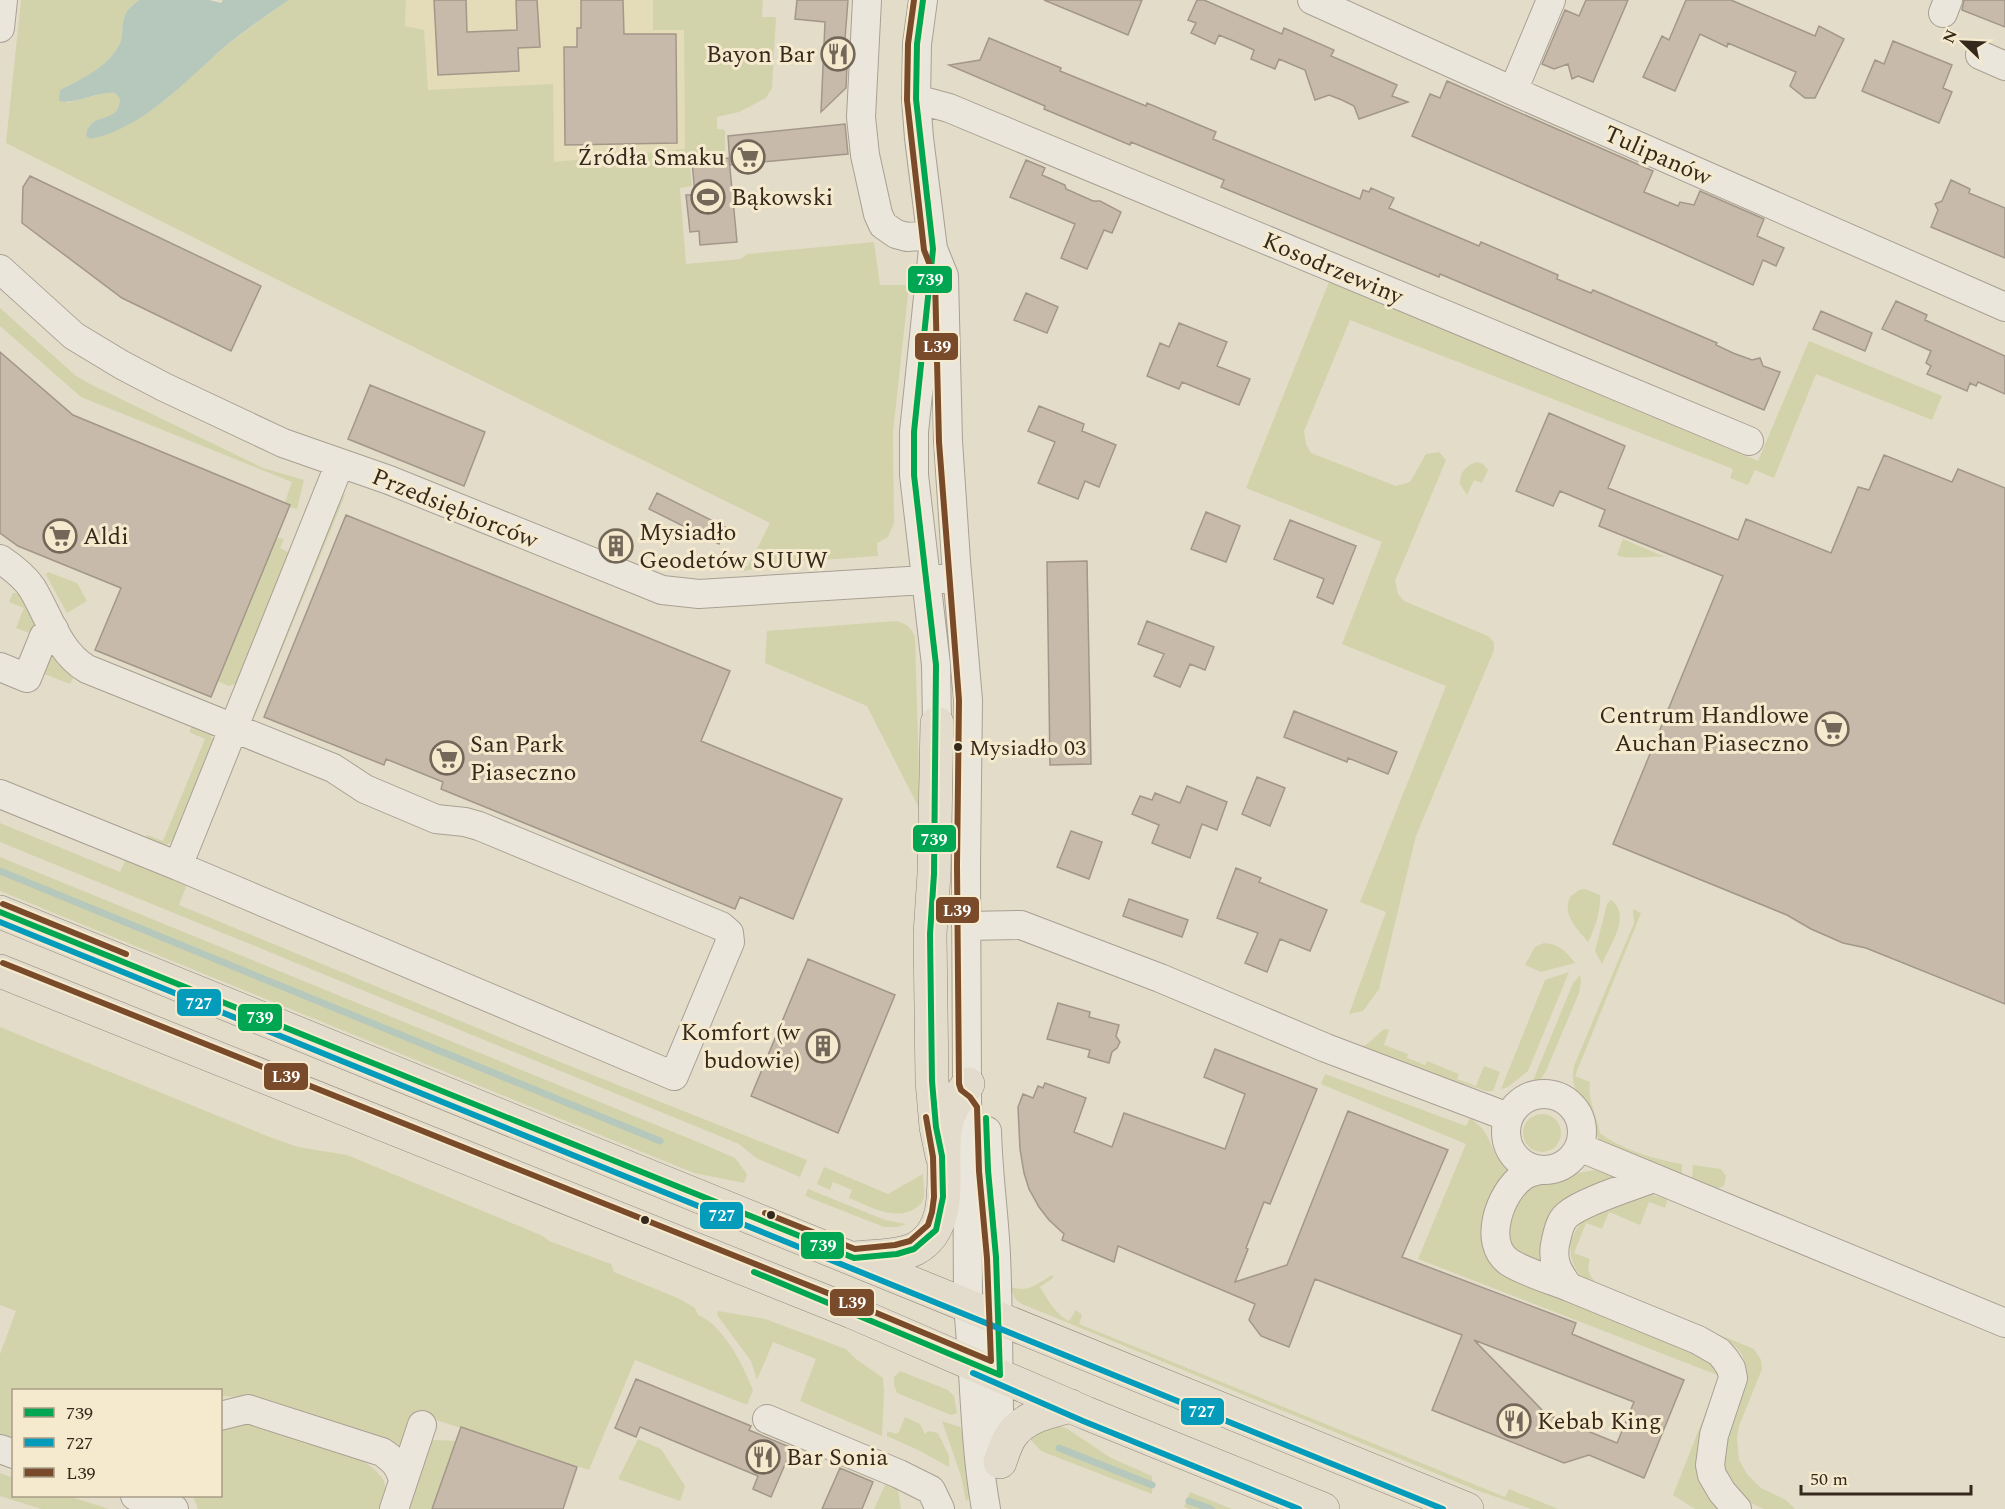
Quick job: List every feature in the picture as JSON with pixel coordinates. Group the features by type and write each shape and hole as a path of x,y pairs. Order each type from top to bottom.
{"main road":[{"path":"854,1258 897,1254 914,1249 936,1230 943,1197 942,1156 936,1127 931,1047 930,934 934,874 937,723"},
{"path":"0,912 1467,1509"},
{"path":"0,970 831,1303 1071,1406 1323,1509"},
{"path":"942,1156 950,1111 968,1084"},
{"path":"999,1462 1011,1435 1023,1423 1036,1416 1071,1406"}],"street":[{"path":"0,28 3,0"},
{"path":"867,0 861,117 865,155 878,214 883,225 896,234 932,242"},
{"path":"923,0 917,44 916,99 932,242 944,276 947,423 968,700 966,866 968,1084 977,1091 986,1104 988,1170 996,1257 982,1312 1003,1509"},
{"name":"Tulipanów","path":"1312,0 2005,307"},
{"path":"1513,91 1551,0"},
{"name":"Kosodrzewiny","path":"916,99 949,108 1749,441"},
{"path":"932,242 914,432 914,476 928,580 936,665 937,723 948,814 966,866"},
{"name":"Przedsiębiorców","path":"0,269 60,325 89,347 164,387 274,438 389,480 662,590 699,594 957,578"},
{"path":"178,866 340,463"},
{"path":"0,559 19,573 30,586 70,657 87,669 333,768 365,789 436,819 479,826 721,926 729,933 730,942 674,1076 178,866 0,794"},
{"path":"0,667 27,678 44,636 54,629"},
{"path":"966,926 1021,925 1160,978 1326,1048 1508,1118"},
{"path":"1539,1170 1528,1167 1518,1160 1506,1140 1506,1129 1508,1118 1515,1106 1526,1098 1538,1094 1550,1094 1571,1104 1578,1113 1582,1135 1579,1147 1573,1157 1563,1165 1523,1176 1508,1192 1498,1215 1496,1238 1500,1251 1509,1262 1698,1340 1719,1352 1731,1368 1733,1378 1714,1435 1710,1466 1722,1492 1737,1509"},
{"path":"1579,1147 2005,1323"},
{"path":"1569,1287 1559,1274 1553,1252 1558,1229 1566,1216 1580,1207 1654,1178"},
{"path":"986,1509 975,1426 987,1370"},
{"path":"222,1416 248,1409 382,1452 399,1466 403,1480"},
{"path":"767,1419 899,1474 931,1490 940,1509"},
{"path":"394,1509 422,1425"}],"shaded area":[{"path":"139,0 209,0 221,3 223,0 289,0 229,43 182,86 147,113 129,125 90,139 86,136 88,128 92,123 115,113 120,99 115,93 108,93 73,101 59,101 60,90 93,72 114,53 121,42 125,15"},
{"path":"406,0 653,0 653,30 684,30 685,149 554,162 553,84 428,91 424,30 405,26"}],"green space":[{"path":"21,0 139,0 125,15 121,42 114,53 93,72 60,90 67,103 108,92 115,93 121,99 117,111 88,127 133,122 165,100 229,43 289,0 406,0 405,26 424,30 428,90 553,84 554,162 685,149 684,30 653,30 653,0 763,0 762,17 776,17 772,88 766,98 739,112 717,117 717,129 725,130 725,154 689,158 692,186 680,188 686,264 741,259 747,254 874,242 880,285 909,285 893,432 894,523 888,537 877,543 878,556 779,563 740,572 739,567 748,566 770,523 6,143"},
{"path":"1329,282 1758,461 1809,341 1942,396 1932,420 1816,374 1774,478 1755,470 1748,485 1730,478 1733,469 1350,320 1304,431 1306,444 1311,453 1396,486 1410,482 1426,454 1439,452 1446,460 1395,581 1398,594 1404,601 1488,636 1494,642 1494,650 1416,836 1379,989 1363,1011 1349,1014 1386,912 1360,902 1446,686 1342,644 1382,542 1246,488"},
{"path":"0,308 76,376 90,384 263,468 304,480 297,509 289,507 285,502 292,482 81,397 0,326"},
{"path":"1477,462 1483,464 1488,470 1482,483 1474,480 1467,495 1460,484 1461,476 1467,467"},
{"path":"346,493 254,718 253,712 339,501"},
{"path":"284,539 280,548 293,555 242,681 229,686 217,681 275,540"},
{"path":"1623,539 1665,557 1632,558 1617,555"},
{"path":"48,572 77,583 87,601 67,613 46,575"},
{"path":"13,593 21,594 36,623 32,634 16,628 24,608 9,602"},
{"path":"895,621 908,626 915,637 920,810 867,706 765,663 767,631"},
{"path":"53,652 73,678 70,684 39,672"},
{"path":"193,724 208,729 214,742 175,840 165,846 146,839 147,835 163,841 205,739 189,732"},
{"path":"0,823 120,872 127,857 188,882 179,905 560,1062 807,1160 800,1177 756,1158 739,1144 0,842"},
{"path":"0,857 735,1158 747,1174 744,1183 694,1173 0,891"},
{"path":"1585,889 1600,895 1597,919 1588,942 1575,927 1568,910 1570,897 1579,890"},
{"path":"1611,900 1617,906 1620,914 1619,922 1602,964 1595,951 1607,904"},
{"path":"1633,909 1641,913 1575,1076 1590,1082 1591,1101 1600,1133 1639,1153 1682,1164 1682,1176 1600,1141 1573,1080 1574,1066 1634,923"},
{"path":"1544,943 1562,949 1575,963 1541,972 1525,965 1535,947"},
{"path":"1569,972 1528,1071 1508,1087 1501,1089 1545,980"},
{"path":"1580,975 1579,993 1546,1071 1540,1080 1532,1083 1573,983"},
{"path":"0,1027 272,1138 298,1147 347,1155 543,1236 549,1241 611,1264 614,1272 680,1299 695,1308 698,1315 716,1328 732,1347 753,1390 747,1405 635,1360 589,1470 418,1414 405,1450 266,1401 222,1397 222,1389 12,1389 12,1447 0,1442 0,1354 16,1311 0,1305"},
{"path":"1384,1029 1389,1030 1384,1045 1408,1054 1407,1058 1425,1065 1427,1061 1459,1074 1457,1079 1476,1086 1484,1066 1500,1072 1493,1091 1465,1084 1462,1090 1359,1047 1366,1045"},
{"path":"1325,1074 1466,1126 1470,1118 1484,1131 1499,1160 1513,1175 1495,1214 1491,1233 1496,1252 1511,1270 1700,1350 1716,1362 1723,1374 1724,1387 1703,1441 1700,1464 1705,1484 1719,1509 1695,1509 1673,1495 1720,1376 1418,1259 1466,1144 1321,1084"},
{"path":"1542,1114 1555,1120 1561,1133 1555,1146 1542,1152 1529,1146 1523,1133 1529,1120"},
{"path":"1693,1165 1721,1169 1726,1176 1724,1186 1715,1189 1692,1180"},
{"path":"824,1167 888,1194 923,1174 923,1199 921,1204 908,1212 882,1211 849,1198 852,1190 833,1182 830,1190 817,1184"},
{"path":"1595,1170 1618,1179 1596,1188 1546,1266 1519,1257 1508,1244 1507,1223 1526,1188 1555,1183 1578,1173"},
{"path":"808,1189 885,1220 906,1224 898,1227 884,1227 805,1196"},
{"path":"1648,1194 1666,1199 1665,1208 1649,1202 1640,1225 1609,1212 1602,1229 1586,1223 1574,1253 1590,1259 1588,1267 1590,1274 1599,1285 1754,1349 1761,1360 1762,1369 1739,1426 1737,1438 1739,1460 1747,1474 1761,1488 1786,1500 1795,1509 1764,1509 1751,1503 1740,1495 1730,1482 1721,1457 1745,1377 1745,1362 1738,1349 1730,1342 1585,1281 1574,1265 1570,1248 1575,1231 1581,1223 1589,1216"},
{"path":"1052,1275 1053,1278 1040,1287 1056,1311 1069,1321 1076,1310 1082,1315 1079,1324 1505,1497 1509,1489 1558,1509 1531,1509 1476,1490 1022,1304 1016,1300 1009,1286 1027,1288 1037,1285"},
{"path":"718,1311 765,1319 846,1349 883,1378 882,1436 800,1401 816,1359 773,1342 757,1380 751,1361 717,1315"},
{"path":"900,1371 948,1390 954,1396 957,1413 951,1415 897,1393 894,1377"},
{"path":"905,1417 920,1424 925,1434 928,1431 938,1433 949,1456 949,1467 887,1436 887,1431 896,1434 899,1432"},
{"path":"241,1419 296,1433 356,1456 371,1466 384,1482 385,1493 380,1509 198,1509 193,1497 222,1497 222,1427"},
{"path":"942,1421 960,1427 962,1432 971,1496 966,1501 961,1476"},
{"path":"1056,1425 1066,1428 1111,1458 1152,1476 1152,1494 1041,1451 1030,1439 1034,1428"},
{"path":"638,1439 661,1449 685,1486 680,1501 618,1479"},
{"path":"433,1440 456,1441 432,1509 402,1509 424,1443"},
{"path":"0,1473 12,1478 12,1497 71,1497 109,1509 41,1509 0,1496"},
{"path":"886,1483 898,1490 901,1509 874,1509"},
{"path":"1190,1492 1232,1509 1184,1507"}],"building":[{"path":"434,0 466,0 467,32 517,30 516,0 537,0 540,47 518,48 519,71 438,75"},
{"path":"581,0 623,0 624,34 676,34 677,143 565,145 564,47 577,47 577,28 581,28"},
{"path":"797,0 848,0 845,39 848,45 846,88 821,112 825,22 795,19"},
{"path":"1044,0 1142,0 1128,35"},
{"path":"1197,0 1204,0 1282,34 1284,28 1334,50 1331,56 1397,85 1392,96 1408,102 1359,119 1354,106 1342,100 1329,95 1315,100 1305,70 1279,59 1275,69 1251,59 1254,50 1236,42 1219,35 1215,44 1191,33 1196,23 1188,20"},
{"path":"1586,0 1628,0 1593,82 1578,76 1572,79 1568,64 1554,69 1542,64 1565,10 1579,16"},
{"path":"1686,0 1731,0 1815,36 1819,26 1844,39 1815,98 1805,98 1790,86 1796,72 1728,43 1727,47 1700,34 1675,91 1643,77 1662,36 1669,40"},
{"path":"1964,0 2005,0 2005,27 1962,10"},
{"path":"989,38 1061,68 1060,71 1146,106 1147,103 1216,132 1213,139 1360,199 1363,190 1369,192 1371,188 1394,198 1389,208 1479,246 1481,242 1558,275 1557,279 1591,293 1593,290 1717,343 1716,345 1733,353 1752,360 1760,358 1763,366 1780,372 1764,410 1440,274 1439,277 1221,187 1224,180 1131,142 1130,145 1044,109 1045,106 949,65 980,60"},
{"path":"1893,41 1952,65 1943,88 1952,92 1939,123 1862,91 1875,60 1884,64"},
{"path":"1447,81 1653,171 1644,192 1678,206 1680,202 1694,205 1700,191 1764,219 1757,236 1784,248 1776,266 1763,260 1753,285 1412,136 1430,94 1440,98"},
{"path":"845,124 848,154 730,165 728,136"},
{"path":"729,158 737,242 700,245 699,231 690,232 686,195 695,195 692,161"},
{"path":"1026,160 1045,168 1042,175 1065,185 1066,189 1093,201 1100,201 1121,212 1112,233 1104,230 1087,269 1061,258 1075,224 1010,197"},
{"path":"30,176 261,286 231,351 122,298 22,223 23,187"},
{"path":"1951,180 1970,189 1969,193 2005,208 2005,258 1931,227 1938,210 1935,204 1942,201"},
{"path":"1026,293 1058,307 1047,333 1014,320"},
{"path":"1896,301 1927,315 1925,320 2005,356 2005,394 1978,382 1976,386 1970,383 1967,391 1927,374 1931,366 1926,363 1931,351 1882,329"},
{"path":"1821,311 1872,333 1865,351 1813,329"},
{"path":"1179,323 1227,342 1217,366 1250,379 1239,405 1182,382 1179,389 1147,376 1160,343 1169,347"},
{"path":"0,352 73,415 290,505 211,697 95,650 121,588 18,546 0,533"},
{"path":"370,385 485,432 464,486 348,439"},
{"path":"1039,406 1084,424 1082,431 1116,445 1099,487 1085,481 1078,499 1038,483 1055,442 1028,431"},
{"name":"Centrum Handlowe Auchan Piaseczno","path":"1549,413 1625,446 1608,488 1738,540 1746,519 1831,553 1858,487 1869,490 1884,455 1952,482 1958,469 2005,488 2005,1004 1866,948 1843,943 1787,915 1613,844 1723,576 1599,526 1605,510 1560,491 1553,506 1516,491"},
{"path":"657,493 727,528 719,544 649,509"},
{"path":"1206,512 1240,526 1226,562 1191,549"},
{"path":"346,515 730,671 701,741 842,799 793,919 740,897 735,909 441,789 443,782 386,759 384,765 264,717"},
{"path":"1290,520 1356,546 1333,604 1317,597 1324,579 1274,559"},
{"path":"1087,561 1091,764 1050,765 1047,562"},
{"path":"1147,621 1214,647 1205,670 1190,664 1180,687 1154,676 1164,654 1138,644"},
{"path":"1294,711 1397,752 1388,774 1348,758 1347,762 1284,737"},
{"path":"1257,777 1285,788 1270,826 1242,814"},
{"path":"1187,786 1227,802 1217,830 1202,824 1190,858 1152,843 1159,825 1132,814 1140,796 1152,800 1155,793 1180,803"},
{"path":"1071,831 1102,842 1089,879 1057,867"},
{"path":"1236,868 1261,878 1259,882 1327,910 1310,951 1280,939 1267,972 1245,963 1258,933 1217,918"},
{"path":"1129,899 1188,920 1182,937 1123,916"},
{"name":"Komfort (w budowie)","path":"808,959 895,995 838,1133 751,1096"},
{"path":"1058,1003 1090,1012 1089,1017 1119,1025 1116,1036 1120,1042 1112,1052 1109,1063 1088,1057 1090,1050 1047,1039"},
{"path":"1215,1049 1317,1089 1270,1204 1264,1202 1235,1282 1287,1265 1348,1111 1448,1150 1402,1257 1576,1323 1572,1334 1684,1380 1644,1478 1589,1455 1564,1463 1432,1410 1462,1335 1315,1279 1289,1347 1261,1336 1249,1320 1255,1304 1118,1246 1114,1262 1062,1240 1064,1234 1039,1207 1029,1189 1024,1173 1020,1149 1018,1107 1023,1094 1033,1098 1038,1086 1043,1088 1045,1083 1086,1098 1074,1132 1112,1147 1124,1113 1225,1149 1245,1094 1204,1077","holes":["1474,1340 1634,1402 1617,1443 1546,1414"]},
{"path":"636,1379 751,1426 749,1430 792,1448 771,1497 753,1489 758,1476 640,1427 636,1437 615,1428"},
{"path":"461,1427 577,1467 563,1509 432,1509"},
{"path":"840,1468 873,1482 862,1509 822,1509"}],"waterway":[{"path":"0,871 660,1141"},
{"path":"1059,1448 1152,1485"},
{"path":"1189,1501 1211,1509"}],"transit line":[{"name":"L39","path":"3,963 855,1304 991,1361 977,1107 961,1090 959,1084 957,866 959,700 939,442 935,278 924,250 907,100 908,44 914,0"},
{"name":"739","path":"0,912 854,1258 897,1254 914,1249 936,1230 943,1197 942,1156 936,1127 932,1081 930,934 934,874 936,665 914,475 914,432 933,249 916,99 917,44 923,0"},
{"name":"L39","path":"3,904 126,954"},
{"name":"727","path":"0,922 1443,1509"},
{"name":"L39","path":"765,1213 855,1249 910,1241 928,1225 934,1197 933,1157 926,1117"},
{"name":"739","path":"986,1118 996,1257 1000,1375"},
{"name":"739","path":"754,1272 1000,1375"},
{"name":"727","path":"973,1373 1083,1421 1299,1509"}],"place":[{"name":"Bayon Bar","path":"838,54"},
{"name":"Źródła Smaku","path":"748,157"},
{"name":"Bąkowski","path":"708,197"},
{"name":"Aldi","path":"60,536"},
{"name":"Mysiadło Geodetów SUUW","path":"616,546"},
{"name":"Centrum Handlowe Auchan Piaseczno","path":"1832,729"},
{"name":"Mysiadło 03","path":"958,747"},
{"name":"San Park Piaseczno","path":"447,758"},
{"name":"Komfort (w budowie)","path":"823,1046"},
{"name":"Kebab King","path":"1514,1421"},
{"name":"Bar Sonia","path":"763,1457"}]}
